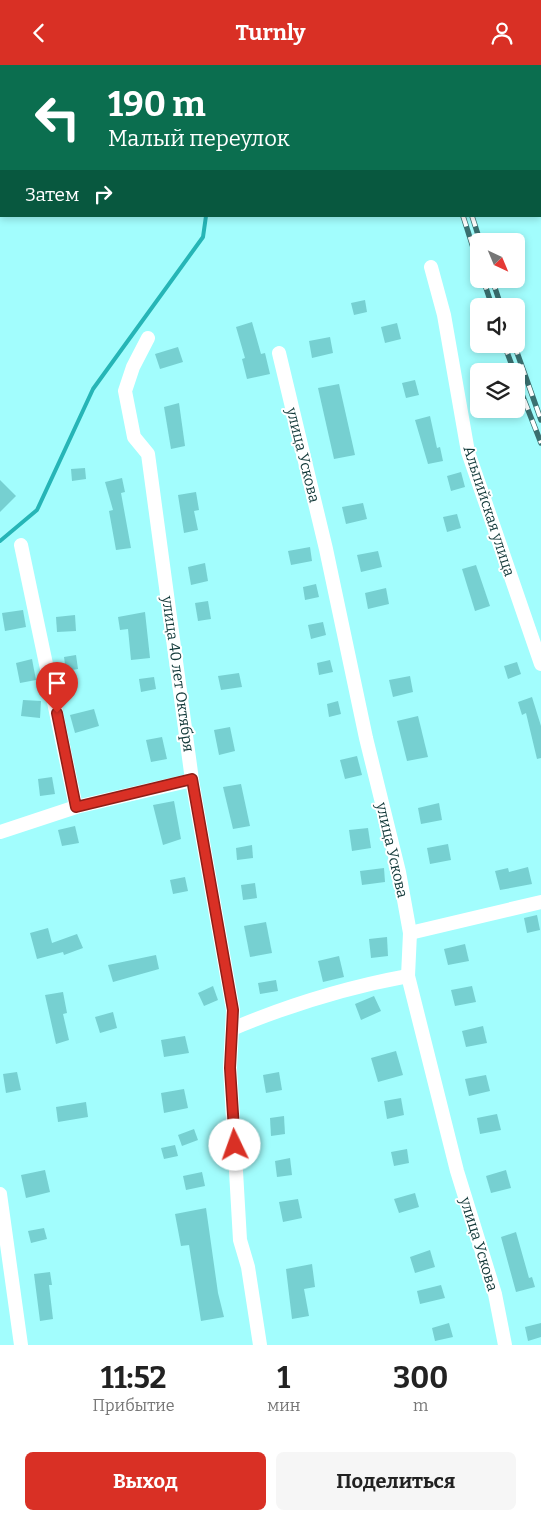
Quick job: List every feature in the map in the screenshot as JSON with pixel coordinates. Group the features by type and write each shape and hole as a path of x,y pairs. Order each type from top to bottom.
{"street":[{"name":"Альпийская улица","path":"431,267 444,315 468,452 541,664"},
{"name":"улица 40 лет Октября","path":"148,339 133,367 125,391 134,437 148,454 192,779 233,1010 230,1068 240,1240 248,1267 260,1345"},
{"name":"улица Ускова","path":"279,353 326,549 366,738 399,872 410,933 408,976 458,1171 495,1294 505,1345"},
{"path":"21,545 76,807"},
{"path":"0,832 76,807 192,779"},
{"path":"410,933 541,901"},
{"path":"232,1029 260,1017 357,985 408,976"},
{"path":"0,1194 21,1345"}],"building":[{"path":"365,300 367,312 354,315 351,303"},
{"path":"252,322 261,354 265,353 270,374 247,379 242,359 245,358 236,327"},
{"path":"397,323 401,339 385,343 381,327"},
{"path":"330,337 333,353 312,358 309,341"},
{"path":"178,347 183,362 160,369 155,354"},
{"path":"415,380 419,395 406,398 402,383"},
{"path":"339,384 355,455 334,459 318,388"},
{"path":"179,403 185,446 171,449 164,407"},
{"path":"430,416 437,448 440,447 443,461 428,464 415,420"},
{"path":"85,468 86,479 72,481 71,469"},
{"path":"461,472 465,487 451,491 447,476"},
{"path":"122,478 125,492 121,493 131,548 116,550 109,511 113,510 105,482"},
{"path":"0,480 16,496 0,512"},
{"path":"196,492 199,510 194,511 198,530 184,533 178,495"},
{"path":"363,503 367,519 346,524 342,507"},
{"path":"457,514 461,528 447,532 443,517"},
{"path":"310,547 312,561 291,565 288,551"},
{"path":"378,551 382,567 361,572 357,555"},
{"path":"205,563 208,581 191,585 188,567"},
{"path":"476,565 490,606 475,611 462,569"},
{"path":"316,584 319,597 305,600 303,587"},
{"path":"386,588 389,604 368,609 365,593"},
{"path":"208,601 211,619 198,621 195,603"},
{"path":"23,610 26,627 5,631 2,613"},
{"path":"145,612 150,658 131,660 128,629 120,630 118,617"},
{"path":"75,615 76,631 57,632 56,617"},
{"path":"323,622 326,635 311,639 308,625"},
{"path":"76,655 78,669 66,671 64,657"},
{"path":"32,659 36,680 20,683 16,663"},
{"path":"330,660 333,672 319,675 317,663"},
{"path":"517,662 521,674 508,679 504,666"},
{"path":"239,673 242,687 221,690 218,676"},
{"path":"410,676 413,692 393,697 389,680"},
{"path":"154,677 156,689 141,692 139,679"},
{"path":"532,697 541,726 541,758 537,759 526,713 522,715 518,702"},
{"path":"23,700 41,701 40,718 21,716"},
{"path":"338,701 341,714 329,717 327,704"},
{"path":"94,709 99,726 75,733 70,715"},
{"path":"418,716 428,757 407,761 397,721"},
{"path":"230,727 235,751 219,755 214,730"},
{"path":"162,737 167,759 151,762 146,740"},
{"path":"357,756 362,775 345,779 340,760"},
{"path":"52,777 55,794 40,796 38,779"},
{"path":"241,784 250,826 233,829 223,787"},
{"path":"174,801 181,839 163,845 153,805"},
{"path":"439,803 442,820 421,824 418,808"},
{"path":"75,826 79,843 62,846 58,830"},
{"path":"368,828 371,848 352,851 349,830"},
{"path":"448,844 451,860 430,864 427,848"},
{"path":"252,845 253,858 237,860 236,848"},
{"path":"528,867 532,884 500,890 495,871 508,868 509,872"},
{"path":"384,868 385,882 362,885 360,871"},
{"path":"185,877 188,891 173,894 170,880"},
{"path":"255,883 257,898 243,900 241,885"},
{"path":"537,915 540,930 527,933 524,918"},
{"path":"266,922 272,953 250,957 244,926"},
{"path":"48,928 52,943 77,934 83,948 64,955 63,952 37,959 30,933"},
{"path":"387,937 388,956 371,958 369,939"},
{"path":"465,944 469,961 448,965 444,949"},
{"path":"156,955 159,969 113,982 108,965"},
{"path":"339,956 344,977 323,982 318,961"},
{"path":"276,980 278,991 260,994 258,983"},
{"path":"213,986 218,1000 204,1006 198,993"},
{"path":"472,986 476,1002 455,1006 451,990"},
{"path":"63,992 67,1013 63,1014 69,1040 56,1044 45,995"},
{"path":"374,996 381,1011 361,1020 355,1004"},
{"path":"113,1012 117,1028 100,1033 95,1017"},
{"path":"483,1026 487,1043 466,1047 462,1031"},
{"path":"185,1036 189,1053 164,1057 161,1040"},
{"path":"396,1051 403,1075 378,1082 371,1058"},
{"path":"17,1072 21,1090 6,1093 3,1074"},
{"path":"279,1072 282,1090 266,1093 263,1075"},
{"path":"486,1075 490,1091 469,1096 465,1079"},
{"path":"184,1089 188,1108 164,1113 161,1093"},
{"path":"401,1098 404,1115 387,1119 384,1101"},
{"path":"86,1102 88,1117 58,1122 56,1107"},
{"path":"497,1114 501,1130 480,1134 477,1118"},
{"path":"284,1116 285,1134 271,1136 270,1118"},
{"path":"194,1129 198,1140 182,1146 178,1135"},
{"path":"175,1145 178,1156 164,1159 161,1148"},
{"path":"407,1149 409,1163 394,1166 391,1152"},
{"path":"290,1158 292,1175 277,1177 275,1161"},
{"path":"45,1170 50,1192 26,1198 21,1175"},
{"path":"506,1170 511,1188 491,1193 486,1176"},
{"path":"202,1172 205,1186 186,1190 183,1176"},
{"path":"415,1193 419,1207 399,1213 394,1199"},
{"path":"298,1199 302,1218 283,1222 279,1202"},
{"path":"206,1208 218,1293 224,1317 201,1321 189,1245 181,1246 175,1214"},
{"path":"44,1228 47,1239 31,1243 28,1231"},
{"path":"516,1232 529,1278 532,1277 535,1287 516,1292 501,1237"},
{"path":"430,1250 435,1267 415,1273 410,1257"},
{"path":"312,1264 315,1287 304,1289 309,1316 292,1319 286,1269"},
{"path":"50,1272 52,1285 49,1285 53,1319 40,1321 34,1274"},
{"path":"441,1285 445,1298 420,1304 417,1291"},
{"path":"449,1323 453,1337 435,1341 432,1328"},
{"path":"541,1323 541,1337 528,1341 525,1327"}],"waterway":[{"path":"0,541 37,510 93,389 203,237 206,217"}],"railway":[{"path":"463,217 470,238"},
{"path":"472,217 477,233"},
{"path":"486,288 489,298"},
{"path":"495,288 498,298"},
{"path":"507,353 511,363"},
{"path":"517,353 541,420"},
{"path":"525,402 541,443"}],"route":[{"path":"57,713 76,807 192,779 233,1010 230,1068 235,1145"}]}
